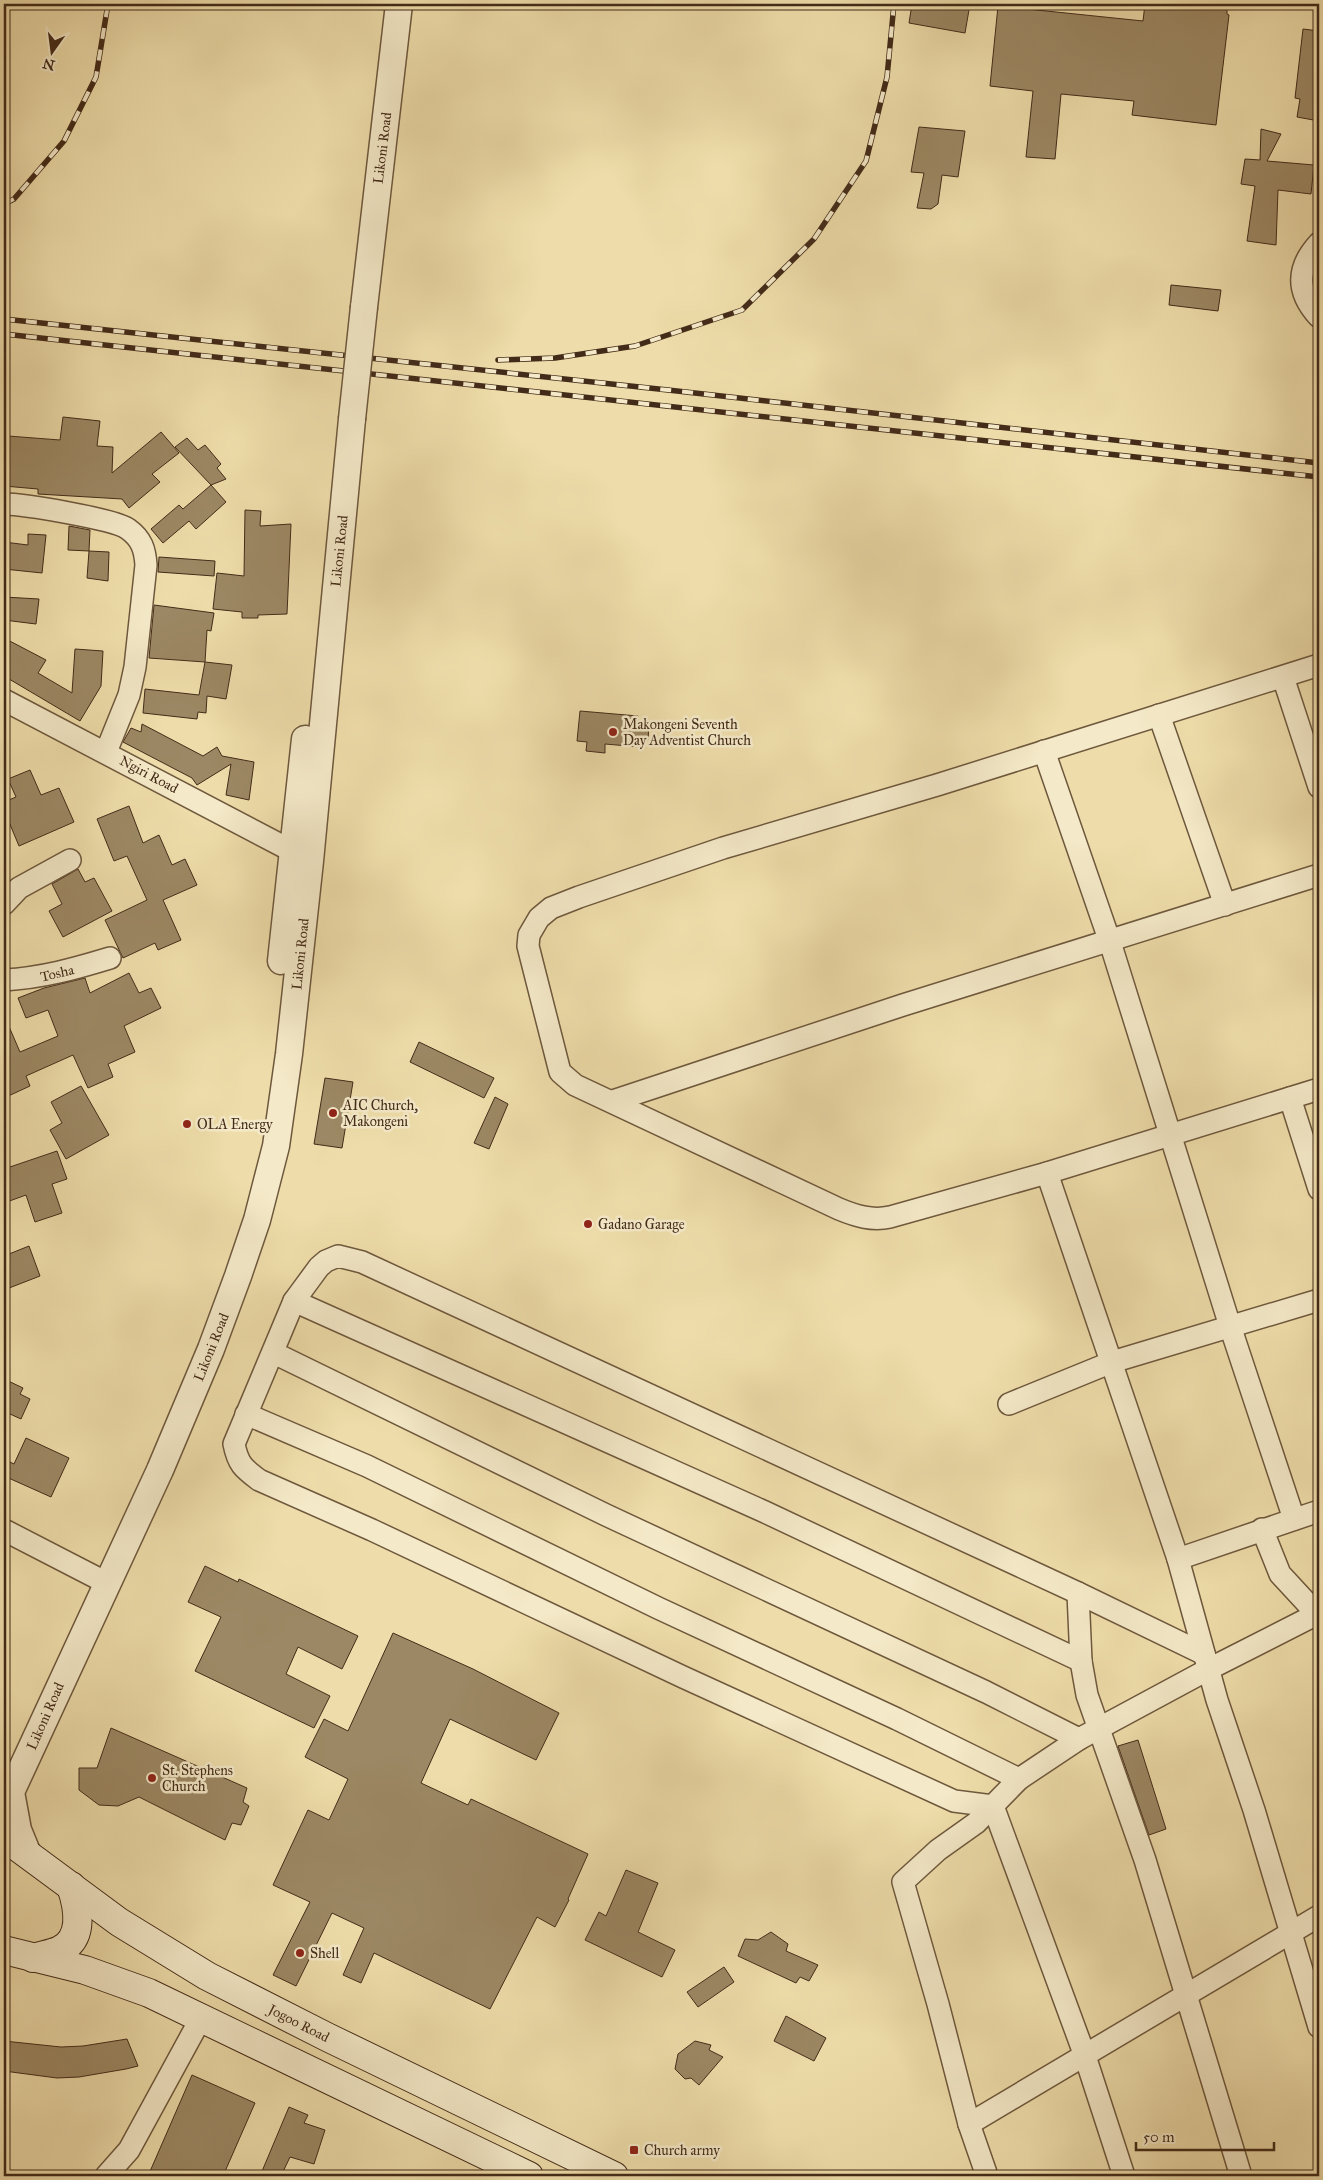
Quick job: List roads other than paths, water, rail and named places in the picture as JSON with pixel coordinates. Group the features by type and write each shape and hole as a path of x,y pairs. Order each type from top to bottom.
{"main road":[{"name":"Jogoo Road","path":"4,1837 120,1922 207,1976 327,2037 614,2176"},
{"path":"33,1958 60,1950 76,1934 77,1906 71,1886"},
{"path":"4,1950 85,1970 149,1993 529,2176"}],"street":[{"name":"Likoni Road","path":"361,306 392,4"},
{"name":"Likoni Road","path":"4,1775 7,1773 62,1660 206,1336 232,1255 262,1147 292,851 399,4"},
{"path":"1319,242 1308,254 1302,271 1302,289 1309,306 1319,317"},
{"name":"Likoni Road","path":"27,1852 16,1823 10,1792 160,1470 207,1358 247,1249 276,1146 290,1054 311,852 348,418"},
{"path":"4,504 84,516 120,524 134,534 145,549 146,565 135,667 129,695 106,752"},
{"path":"1319,665 723,848 579,897 551,908 545,913 531,929 528,946 560,1072 575,1085 839,1209 868,1218 880,1219 890,1217 1047,1173 1319,1089"},
{"path":"1283,677 1319,787"},
{"name":"Ngiri Road","path":"4,700 292,851"},
{"path":"1160,715 1225,905"},
{"path":"1044,751 1110,942 1230,1326 1294,1519"},
{"path":"4,904 19,888 70,860"},
{"path":"612,1101 903,1005 1110,942 1319,875"},
{"name":"Tosha","path":"4,980 57,974 110,958"},
{"path":"1290,1098 1319,1189"},
{"path":"1047,1173 1178,1559 1216,1700 1254,1810 1319,2026"},
{"path":"992,1806 954,1801 683,1677 372,1530 259,1480 247,1471 237,1460 234,1444 294,1302 319,1267 326,1261 338,1256 351,1258 1078,1593 1207,1661"},
{"path":"1009,1404 1112,1362 1319,1300"},
{"path":"294,1302 765,1512 1081,1661"},
{"path":"274,1353 606,1515 986,1692 1079,1739"},
{"path":"246,1414 367,1466 658,1608 896,1719 1018,1779"},
{"path":"1178,1559 1319,1511"},
{"path":"987,2176 969,2124 938,2004 903,1882 938,1850 976,1823 1018,1779 1079,1739 1100,1728 1207,1661 1319,1615 1280,1574 1262,1529"},
{"path":"4,1530 99,1579"},
{"path":"1078,1593 1081,1661 1087,1694 1145,1860 1241,2176"},
{"path":"992,1806 1085,2056 1124,2176"},
{"path":"969,2124 1319,1916"},
{"path":"106,2176 129,2150 201,2018"}],"railway":[{"path":"4,204 14,199 64,141 96,77 108,4"},
{"path":"498,360 555,358 635,346 742,310 814,239 866,161 887,77 894,4"},
{"path":"4,319 668,390 1319,463"},
{"path":"4,334 1319,477"}],"place":[{"name":"Makongeni Seventh Day Adventist Church","path":"613,732"},
{"name":"AIC Church, Makongeni","path":"333,1113"},
{"name":"OLA Energy","path":"187,1124"},
{"name":"Gadano Garage","path":"588,1224"},
{"name":"St. Stephens Church","path":"152,1778"},
{"name":"Shell","path":"300,1953"},
{"name":"Church army","path":"634,2150"}]}
